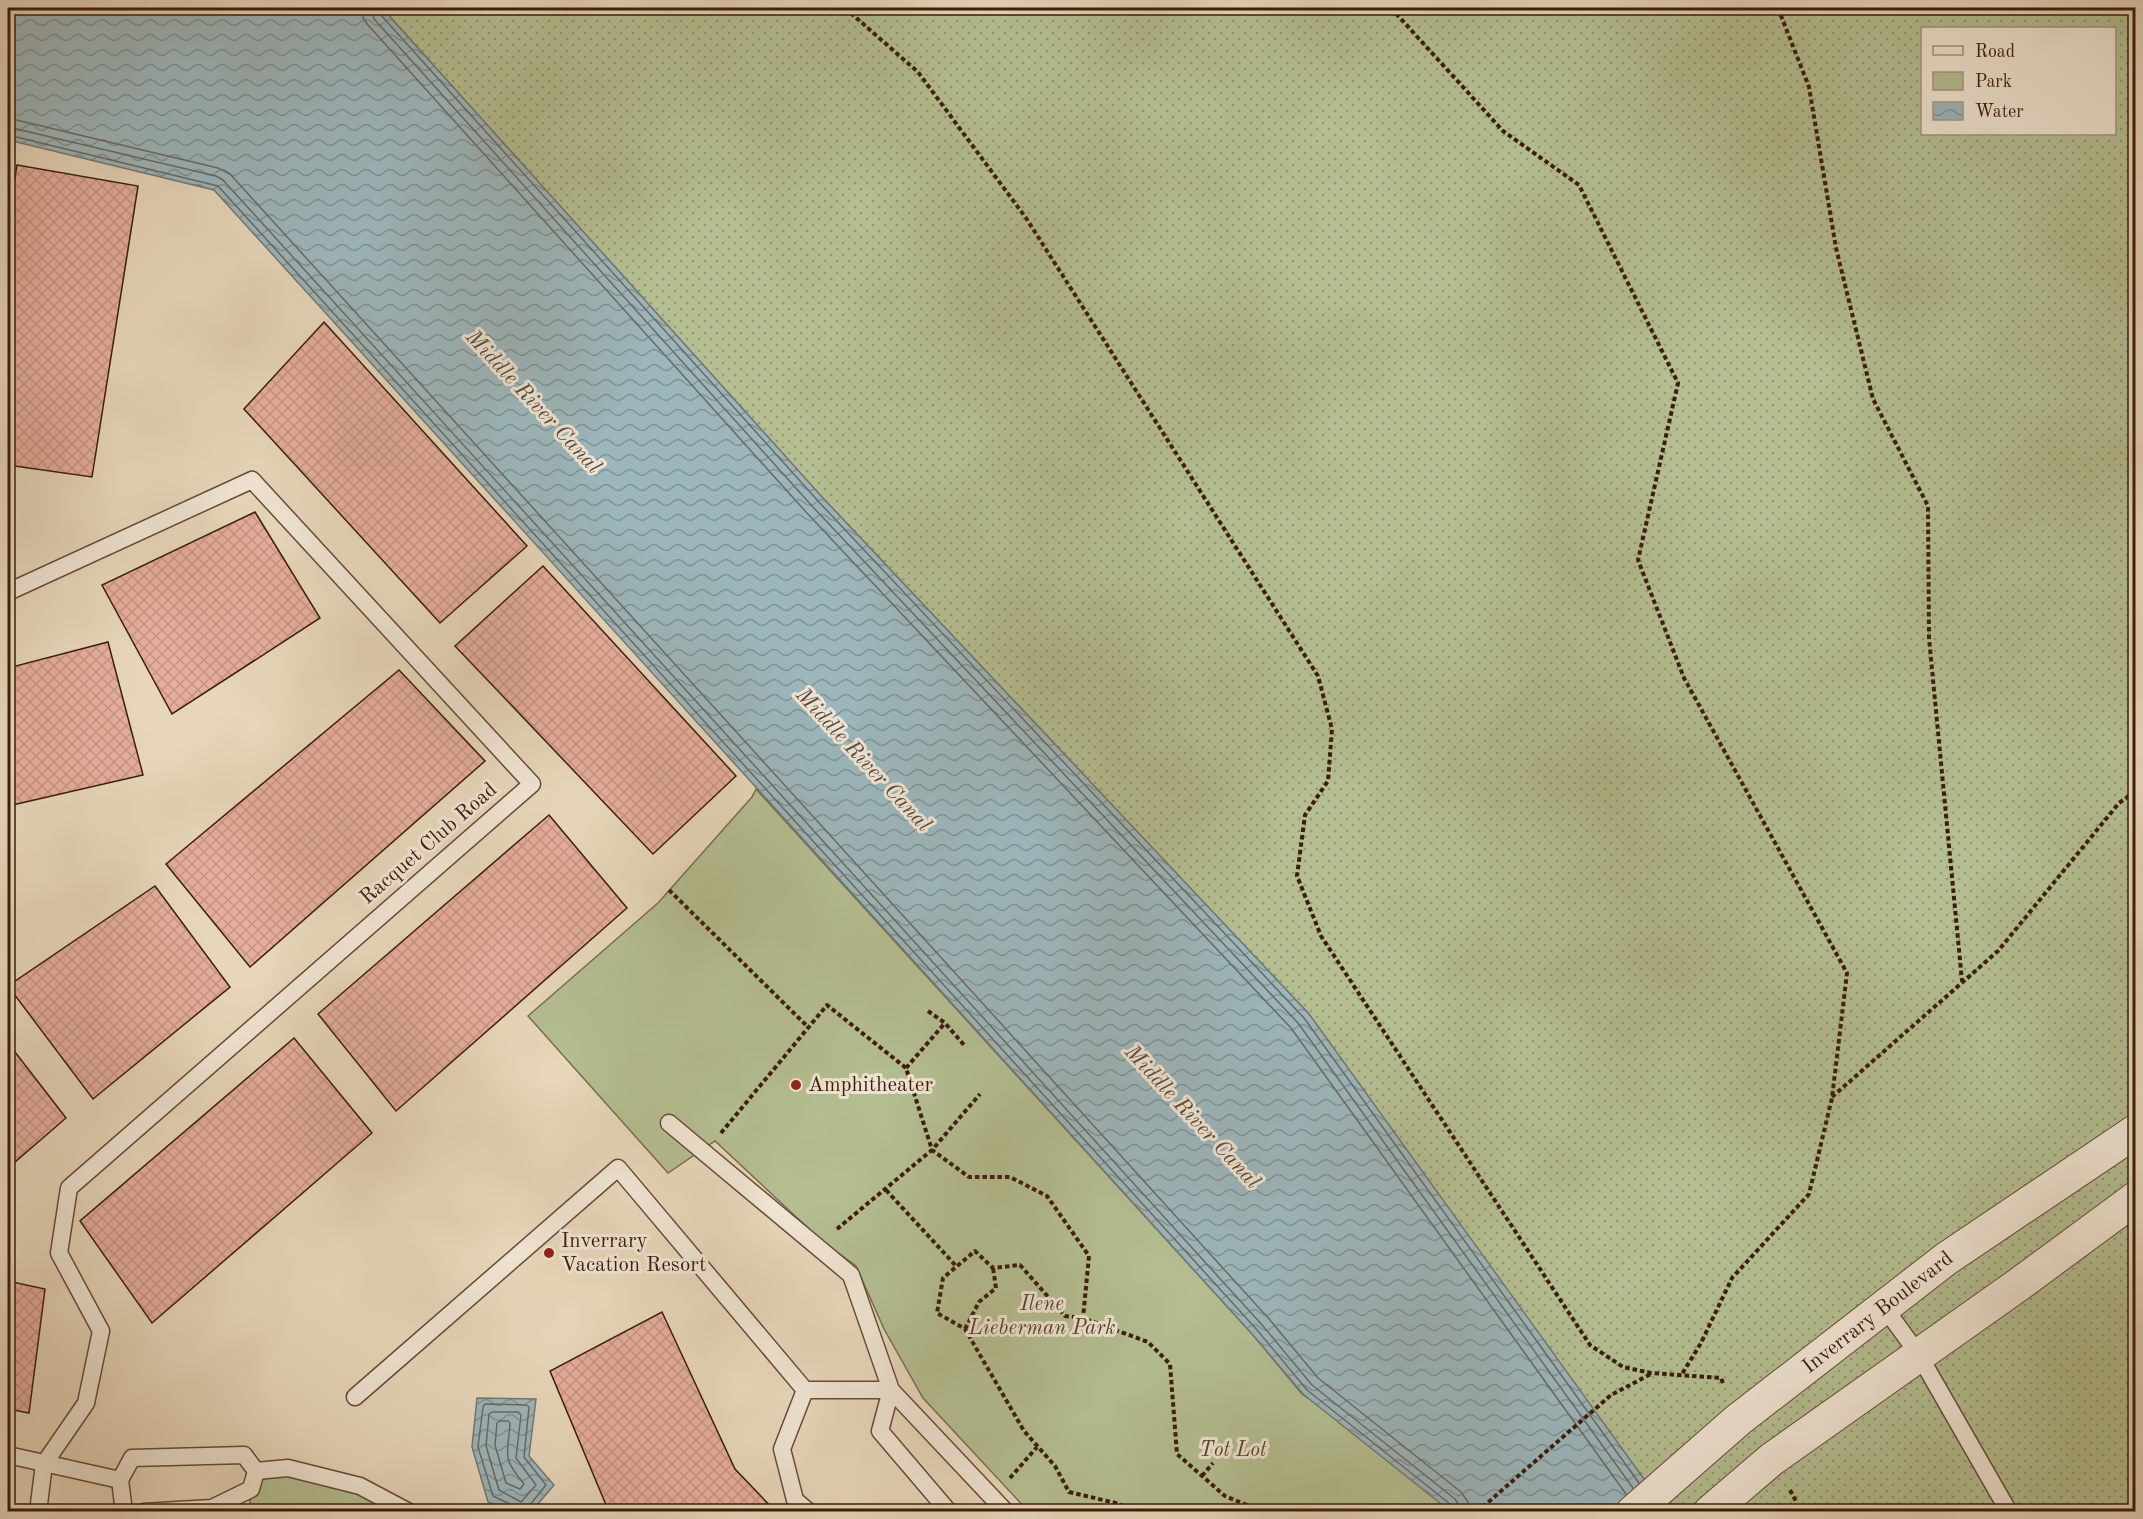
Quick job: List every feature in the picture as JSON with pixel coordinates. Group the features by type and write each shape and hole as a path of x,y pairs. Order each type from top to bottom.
{"street":[{"name":"Inverrary Boulevard","path":"1633,1512 1738,1420 1946,1259 2136,1131"},
{"path":"1710,1512 1772,1459 2018,1285 2136,1198"}],"lane":[{"name":"Racquet Club Road","path":"8,592 252,480 532,784 69,1188 59,1253 101,1331 86,1402 44,1464"},
{"path":"669,1123 851,1275 891,1390 1006,1512"},
{"path":"355,1397 618,1168 805,1389 891,1390"},
{"path":"1884,1307 1919,1355 2009,1512"},
{"path":"805,1389 782,1449 795,1500 809,1512"},
{"path":"891,1390 880,1431 949,1512"},
{"path":"8,1455 120,1480"},
{"path":"124,1512 120,1480 132,1458 244,1455 256,1471 252,1489 212,1508 143,1512"},
{"path":"39,1512 44,1464"},
{"path":"256,1471 288,1468 360,1486 409,1512"}],"path":[{"path":"845,8 918,72 1026,218 1318,676 1332,729 1328,781 1305,815 1297,876 1321,936 1590,1345 1623,1367 1651,1373 1682,1374 1701,1343 1732,1278 1809,1194 1832,1098 1847,973 1684,678 1638,560 1678,383 1579,184 1503,131 1391,8"},
{"path":"1778,8 1809,87 1836,248 1873,399 1928,506 1929,638 1962,981"},
{"path":"1832,1098 1998,951 2119,803 2136,791"},
{"path":"669,890 808,1027"},
{"path":"715,1141 827,1005 906,1068 932,1150 969,1177 1010,1177 1047,1196 1089,1256 1083,1318"},
{"path":"928,1011 945,1023 964,1045"},
{"path":"906,1068 945,1023"},
{"path":"831,1234 932,1150 980,1094"},
{"path":"886,1190 957,1267"},
{"path":"965,1329 979,1302 996,1288 993,1268 975,1251 943,1278 937,1313 965,1329 1024,1431 1055,1466 1069,1492 1120,1504 1129,1512"},
{"path":"993,1268 1020,1265 1065,1316 1083,1318 1148,1342 1170,1364 1177,1454 1225,1496 1264,1512"},
{"path":"1477,1512 1611,1395 1651,1373"},
{"path":"1004,1485 1037,1447"},
{"path":"1202,1476 1213,1462"}],"green space":[{"path":"382,8 2135,8 2135,1511 1670,1511 1640,1475 1309,1014 822,497"},
{"name":"Ilene Lieberman Park","path":"756,789 1253,1335 1302,1394 1467,1511 1028,1511 923,1398 884,1329 856,1266 822,1241 715,1141 668,1173 528,1016 658,903 752,797"},
{"path":"288,1468 409,1512 248,1512 256,1471"}],"water":[{"name":"Middle River Canal","path":"8,8 382,8 822,497 1309,1014 1667,1511 1450,1511 1303,1394 1253,1335 214,190 8,140"},
{"path":"477,1398 536,1399 529,1456 554,1485 532,1511 515,1511 488,1502 472,1447"}],"building":[{"path":"17,165 138,186 92,477 8,465 8,222"},
{"path":"324,322 527,546 440,623 244,409"},
{"path":"255,512 320,618 172,714 102,585"},
{"path":"543,566 736,776 653,854 455,646"},
{"path":"108,642 143,775 8,806 8,668"},
{"path":"399,670 485,761 250,967 166,864"},
{"path":"549,815 627,908 396,1111 318,1014"},
{"path":"155,886 230,987 93,1099 8,986"},
{"path":"294,1038 372,1133 152,1323 80,1221"},
{"path":"8,1043 66,1118 8,1168"},
{"path":"8,1281 45,1289 29,1413 8,1409"},
{"path":"662,1312 735,1469 776,1512 609,1512 550,1371"}],"place":[{"name":"Amphitheater","path":"796,1085"},
{"name":"Inverrary Vacation Resort","path":"549,1253"}],"park label":[{"name":"Tot Lot","path":"1233,1450"}]}
